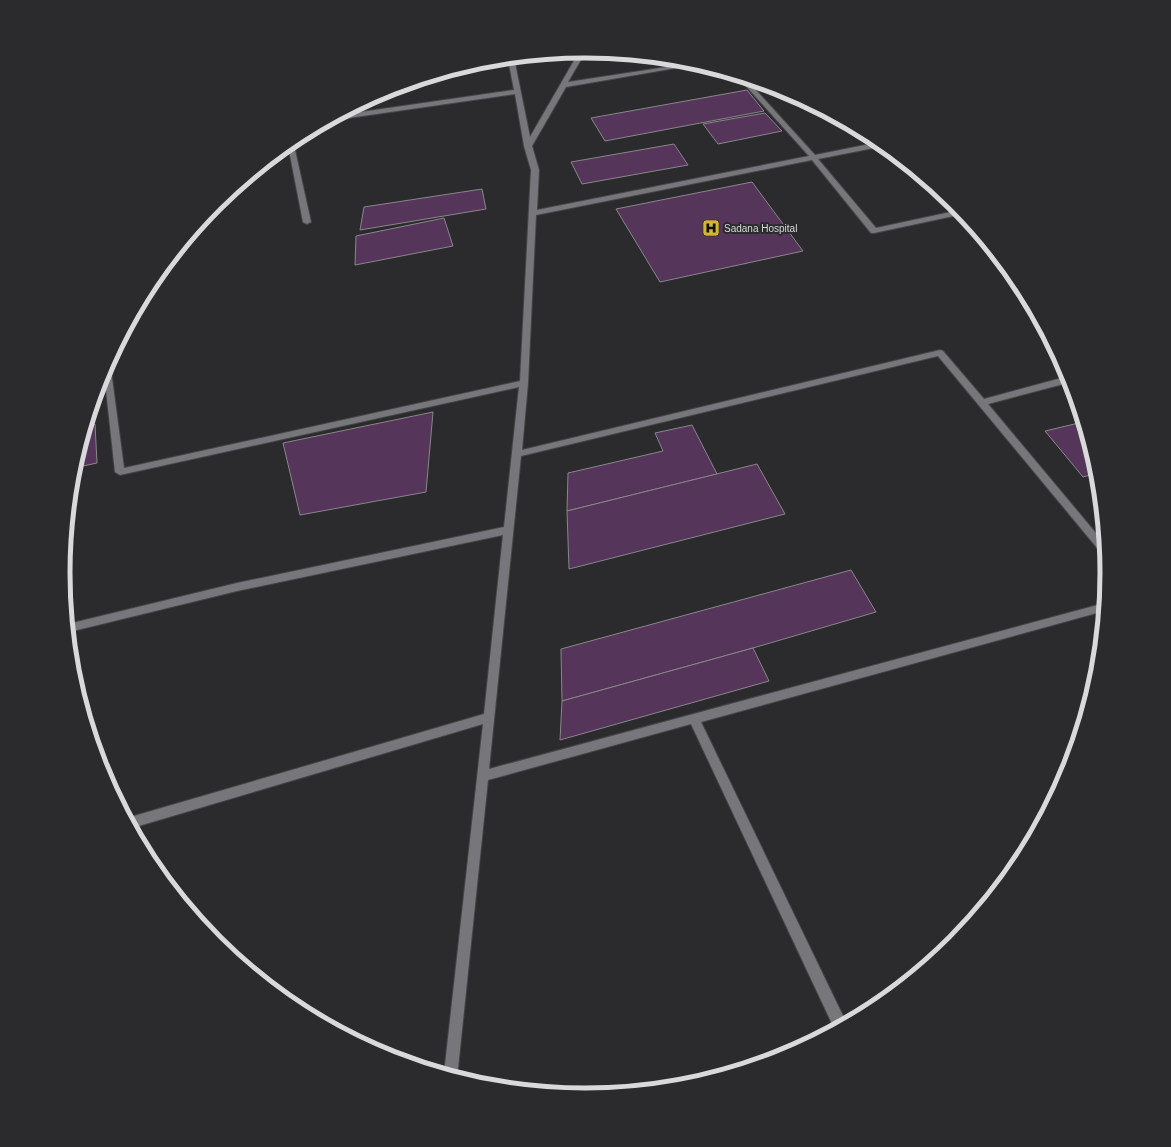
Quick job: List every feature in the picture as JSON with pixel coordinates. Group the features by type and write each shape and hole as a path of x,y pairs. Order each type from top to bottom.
{"street":[{"path":"528,146 579,58"},
{"path":"453,1071 524,383 535,170 528,146 512,63"},
{"path":"563,85 679,67"},
{"path":"746,84 813,157 874,231 954,213"},
{"path":"349,116 518,91"},
{"path":"533,213 873,146"},
{"path":"293,150 307,222"},
{"path":"517,454 860,370 940,353 1100,545"},
{"path":"108,378 120,472 524,383"},
{"path":"982,403 1064,381"},
{"path":"73,627 237,587 509,530"},
{"path":"483,776 1100,608"},
{"path":"134,822 489,717"},
{"path":"694,719 839,1022"}],"building":[{"path":"747,90 764,111 605,141 591,118"},
{"path":"765,113 782,131 718,144 703,124"},
{"path":"674,144 688,165 582,184 571,162"},
{"path":"752,182 803,251 660,282 616,209"},
{"path":"482,189 486,209 360,230 364,207"},
{"path":"444,218 453,246 355,265 356,236"},
{"path":"433,412 426,492 300,515 283,443"},
{"path":"1078,423 1091,475 1083,477 1045,431"},
{"path":"95,424 97,463 82,466 88,440 92,425"},
{"path":"692,425 717,474 567,511 568,473 663,451 655,433"},
{"path":"757,464 785,514 569,569 567,511"},
{"path":"851,570 876,612 562,701 561,649"},
{"path":"753,648 769,681 560,740 562,701"}],"place":[{"name":"Sadana Hospital","path":"711,228"}]}
